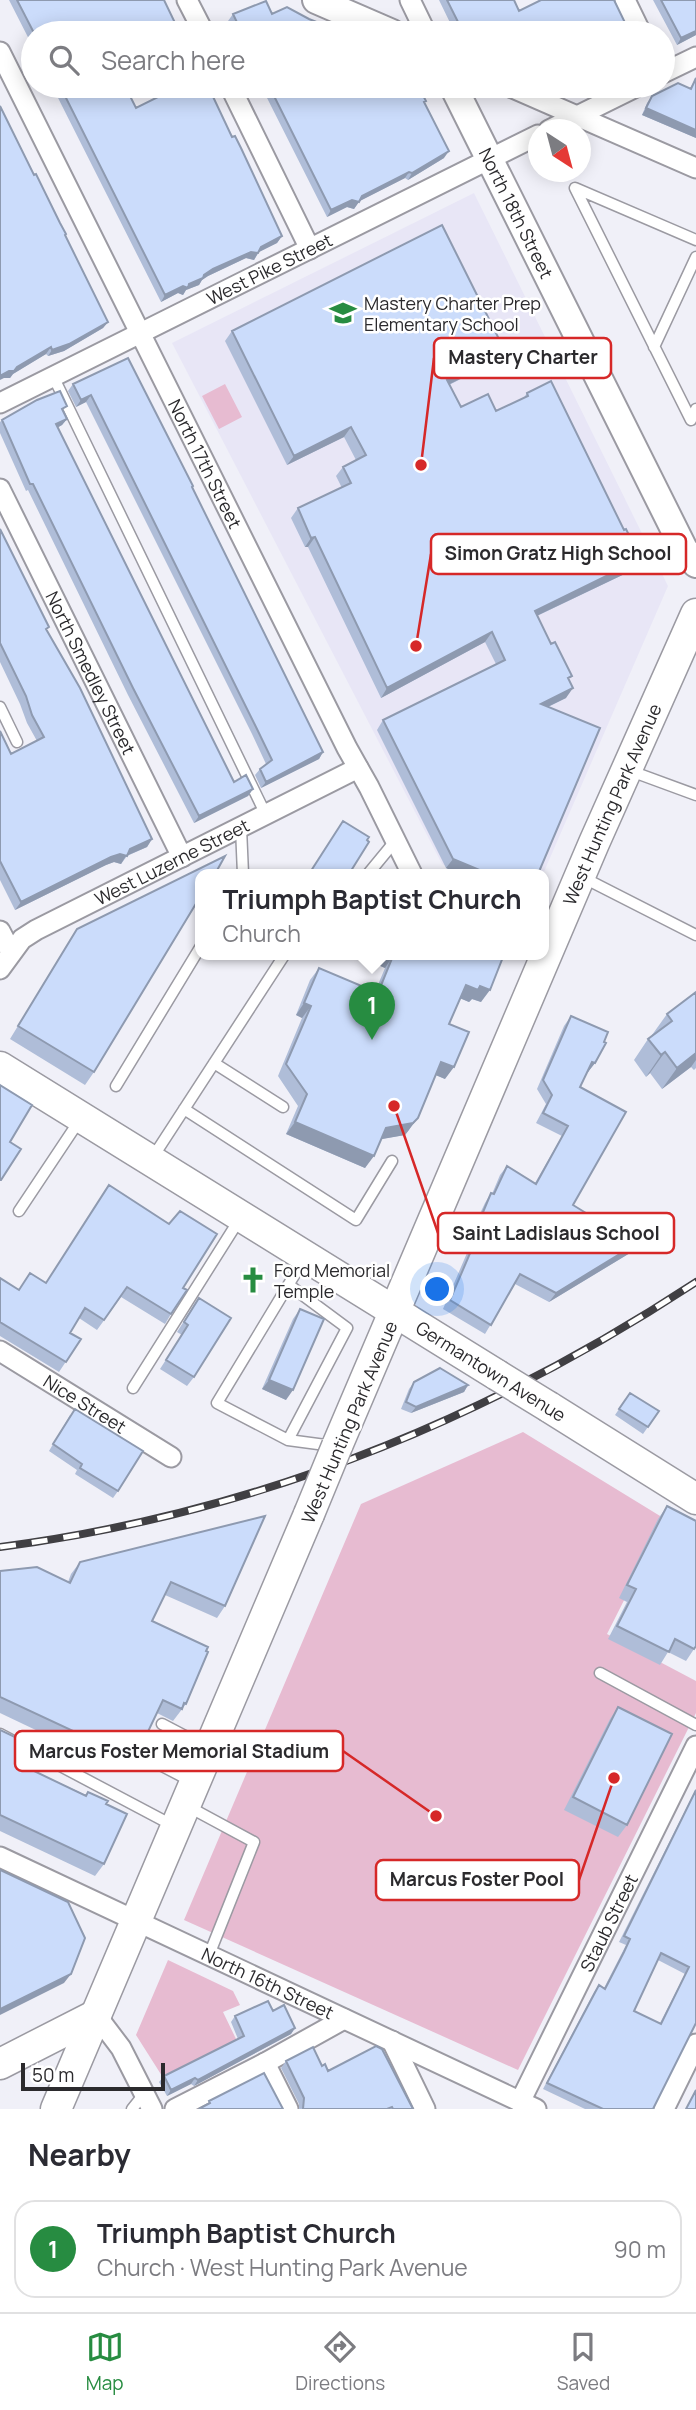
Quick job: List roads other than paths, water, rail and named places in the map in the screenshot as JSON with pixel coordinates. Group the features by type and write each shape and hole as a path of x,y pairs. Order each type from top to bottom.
{"main road":[{"name":"West Hunting Park Avenue","path":"549,944 696,614"},
{"name":"West Hunting Park Avenue","path":"56,2109 542,960"},
{"name":"Germantown Avenue","path":"0,1067 696,1499"},
{"path":"0,2064 96,2015"}],"street":[{"path":"187,0 198,21"},
{"path":"316,0 364,21"},
{"path":"410,0 420,21"},
{"path":"625,0 635,21"},
{"name":"North 17th Street","path":"0,52 21,94"},
{"path":"675,67 696,57"},
{"name":"North 17th Street","path":"23,98 410,869"},
{"path":"236,98 310,248"},
{"name":"North 18th Street","path":"459,98 684,549 696,564"},
{"path":"534,98 696,168"},
{"path":"571,119 614,98"},
{"name":"West Pike Street","path":"0,403 528,140"},
{"name":"North Smedley Street","path":"0,489 182,857"},
{"name":"West Luzerne Street","path":"5,960 22,939 36,930 358,768"},
{"path":"0,931 5,960"},
{"name":"Nice Street","path":"0,1350 171,1457"},
{"name":"Staub Street","path":"528,2105 696,1746"},
{"name":"North 16th Street","path":"0,1857 528,2105"},
{"path":"96,2015 121,2048 143,2104"},
{"path":"175,2109 344,2019"},
{"path":"392,2042 425,2109"},
{"path":"664,2109 696,2044"},
{"path":"265,2063 288,2109"}],"lane":[{"path":"696,240 575,188 691,420 696,408"},
{"path":"654,347 696,257"},
{"path":"53,376 266,815"},
{"path":"0,707 18,742"},
{"path":"628,770 696,795"},
{"path":"241,828 243,869"},
{"path":"372,869 396,840"},
{"path":"580,877 696,935"},
{"path":"116,1087 195,956"},
{"path":"150,1160 281,960"},
{"path":"214,1063 283,1107"},
{"path":"184,1109 356,1220 392,1160"},
{"path":"19,1211 82,1117"},
{"path":"133,1388 242,1217"},
{"path":"306,1256 217,1403 288,1440 337,1446"},
{"path":"288,1440 347,1328 289,1285"},
{"path":"600,1673 696,1726"},
{"path":"162,1724 209,1749"},
{"path":"0,1734 185,1805 254,1842 209,1955"},
{"path":"143,1756 185,1805"}],"railway":[{"path":"0,1547 94,1532 186,1511 276,1486 363,1455 449,1419 533,1378 696,1282"}],"place":[{"name":"Mastery Charter Prep Elementary School","path":"343,313"},
{"name":"Mastery Charter","path":"421,465"},
{"name":"Simon Gratz High School","path":"416,646"},
{"name":"Triumph Baptist Church","path":"372,1040"},
{"name":"Saint Ladislaus School","path":"394,1106"},
{"name":"Ford Memorial Temple","path":"253,1280"},
{"name":"Marcus Foster Pool","path":"614,1778"},
{"name":"Marcus Foster Memorial Stadium","path":"436,1816"}]}
